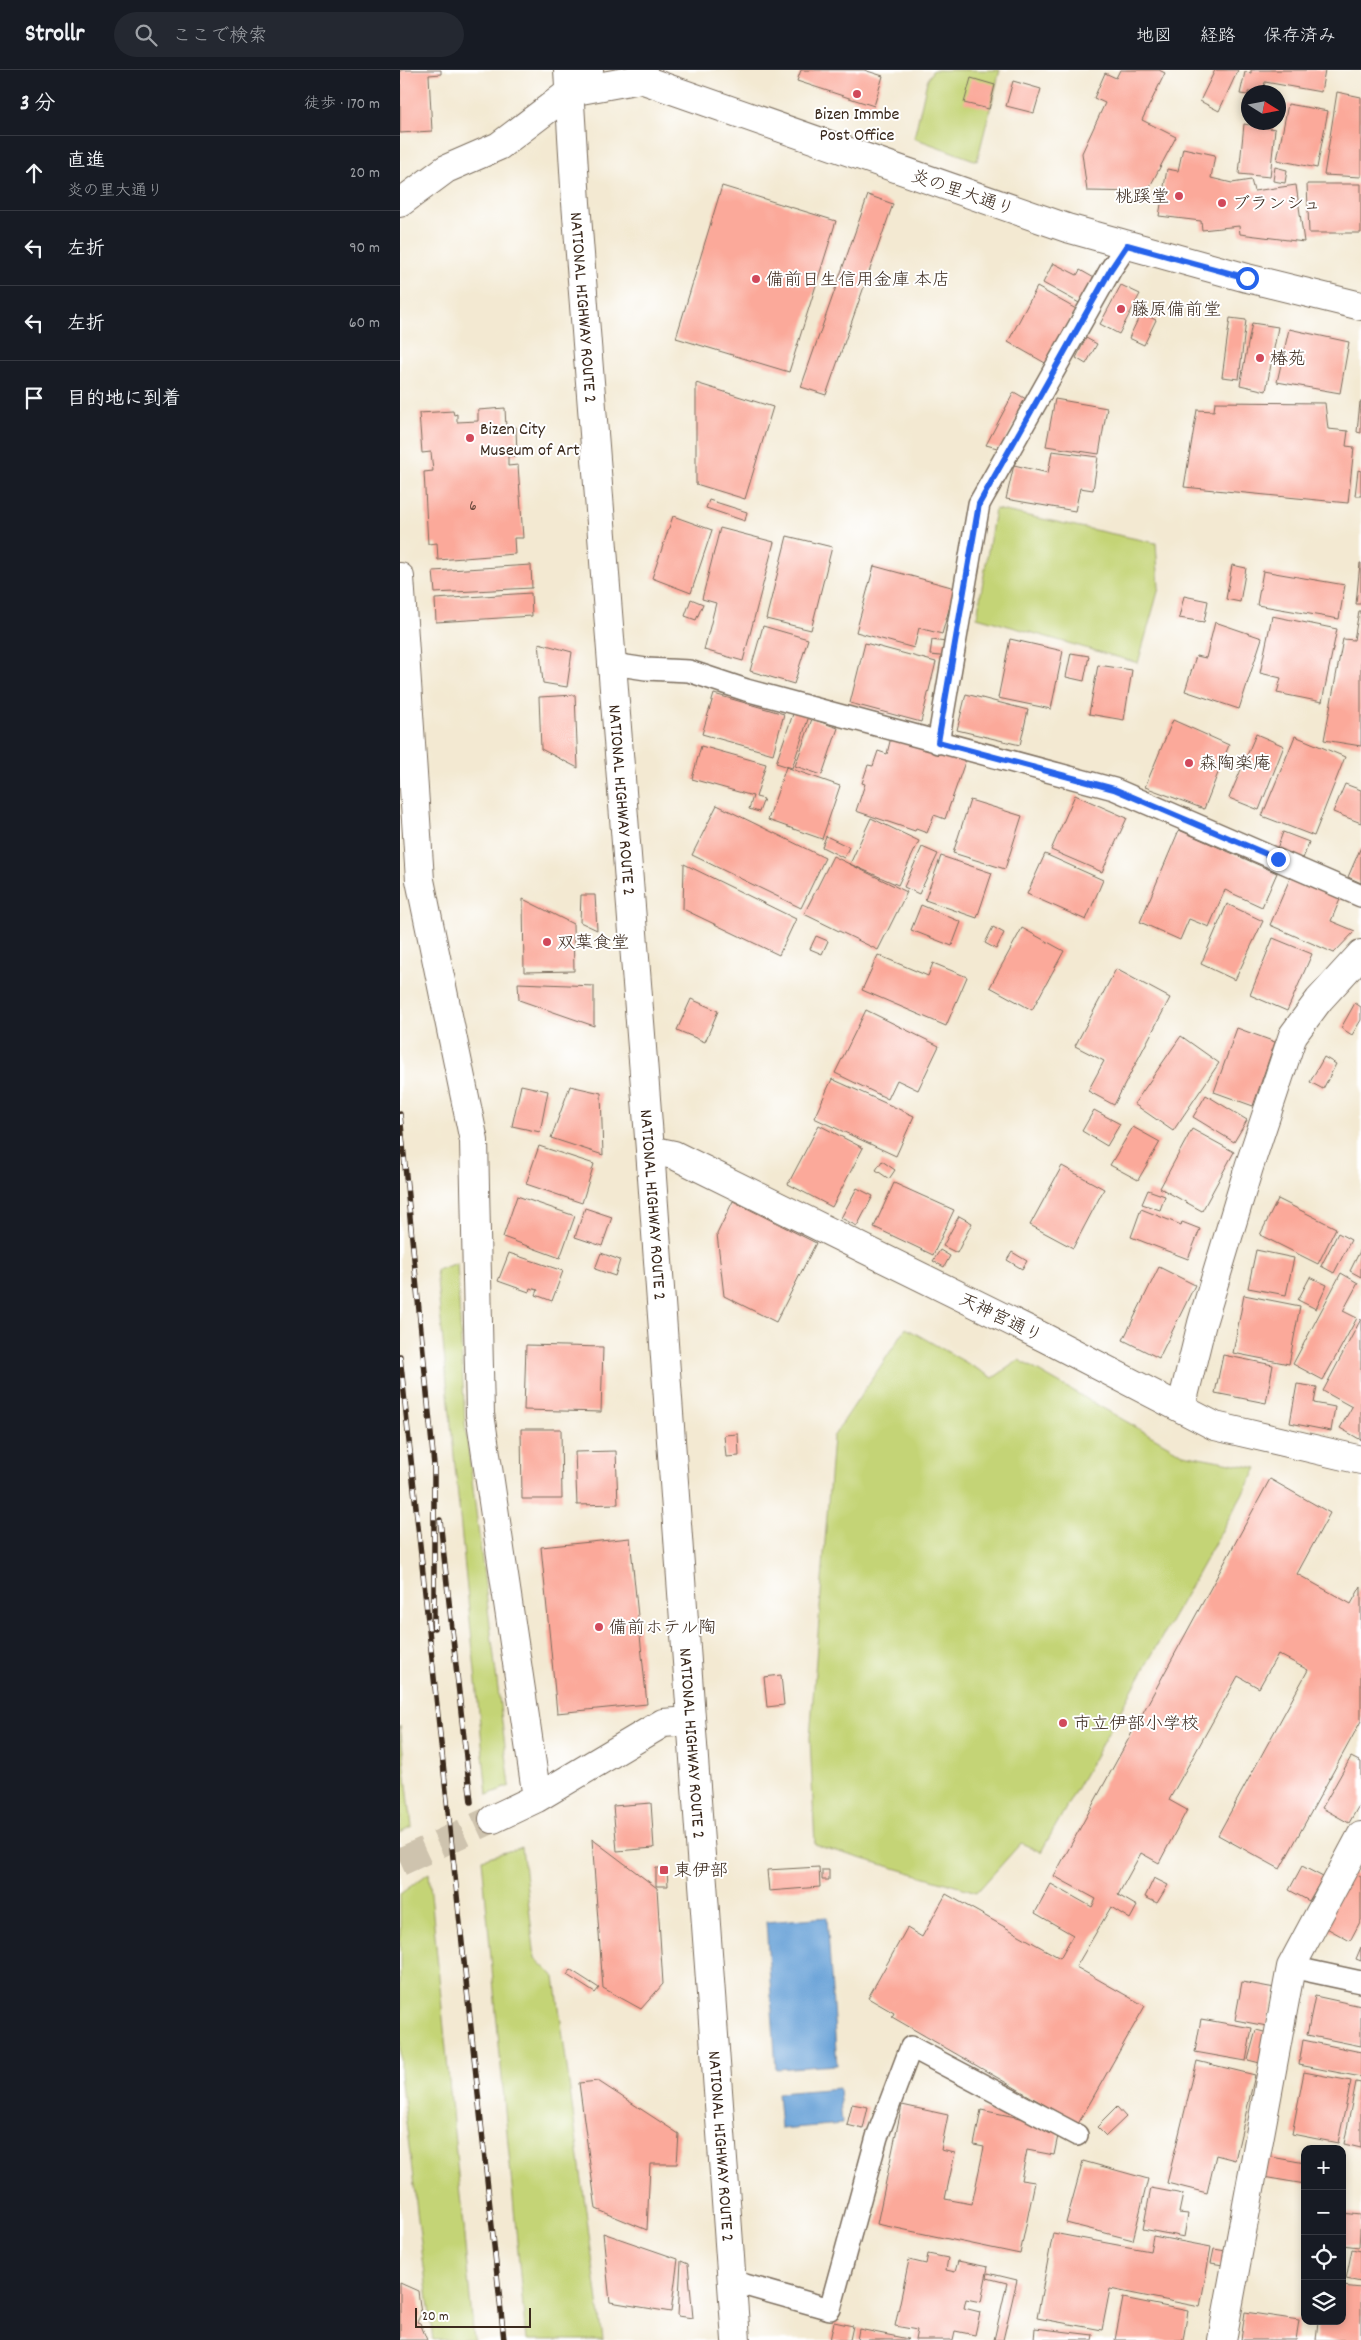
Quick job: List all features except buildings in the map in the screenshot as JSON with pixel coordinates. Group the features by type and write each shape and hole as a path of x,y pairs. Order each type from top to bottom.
{"main road":[{"path":"400,203 446,169 499,146 569,81 589,70"},
{"name":"炎の里大通り","path":"569,81 640,79 1067,228 1361,306"},
{"name":"NATIONAL HIGHWAY ROUTE 2","path":"569,81 576,203 650,1150 736,2340"},
{"path":"400,577 420,880 474,1141 480,1414 537,1798"},
{"path":"1181,1408 1205,1314 1249,1167 1293,1035 1318,1000 1361,954"},
{"name":"天神宮通り","path":"650,1150 674,1155 1215,1426 1361,1460"},
{"path":"493,1819 537,1798 663,1723 690,1721"},
{"path":"1222,2340 1291,1967 1361,1836"}],"lane":[{"path":"938,742 979,504 1111,269 1127,245"},
{"path":"613,664 646,669 689,671 746,690 1114,789 1361,896"},
{"path":"1291,1967 1361,1982"},
{"path":"731,2281 830,2309 877,2137 911,2047 1077,2135"}],"green space":[{"path":"933,70 1000,70 977,161 914,138 927,81"},
{"path":"995,509 1156,543 1159,588 1138,663 977,617"},
{"path":"457,1263 465,1423 510,1786 487,1795 436,1270"},
{"path":"906,1328 993,1378 1019,1360 1183,1454 1257,1468 1041,1852 1021,1843 977,1892 815,1845 810,1738 833,1437"},
{"path":"400,1726 412,1827 400,1833"},
{"path":"522,1847 535,1958 555,1977 603,2340 526,2340 482,1859"},
{"path":"429,1873 474,2340 433,2340 400,2074 400,1894"}],"water":[{"path":"827,1917 837,2065 776,2069 766,1922"},
{"path":"839,2088 842,2124 781,2129 778,2093"}],"tunnel":[{"path":"400,1862 493,1819"}],"railway":[{"path":"400,1114 434,1465 434,1628"},
{"path":"400,1356 504,2340"},
{"path":"440,1520 471,1802"}],"place":[{"name":"Bizen Immbe Post Office","path":"857,94"},
{"name":"桃蹊堂","path":"1179,196"},
{"name":"ブランシュ","path":"1222,203"},
{"name":"備前日生信用金庫 本店","path":"756,279"},
{"name":"藤原備前堂","path":"1121,309"},
{"name":"椿苑","path":"1260,358"},
{"name":"Bizen City Museum of Art","path":"470,438"},
{"name":"森陶楽庵","path":"1189,763"},
{"name":"双葉食堂","path":"547,942"},
{"name":"備前ホテル陶","path":"599,1627"},
{"name":"市立伊部小学校","path":"1063,1723"},
{"name":"東伊部","path":"664,1870"}],"route":[{"path":"1247,278 1127,245 1111,269 979,504 938,742 1114,789 1153,804 1278,859"}]}
